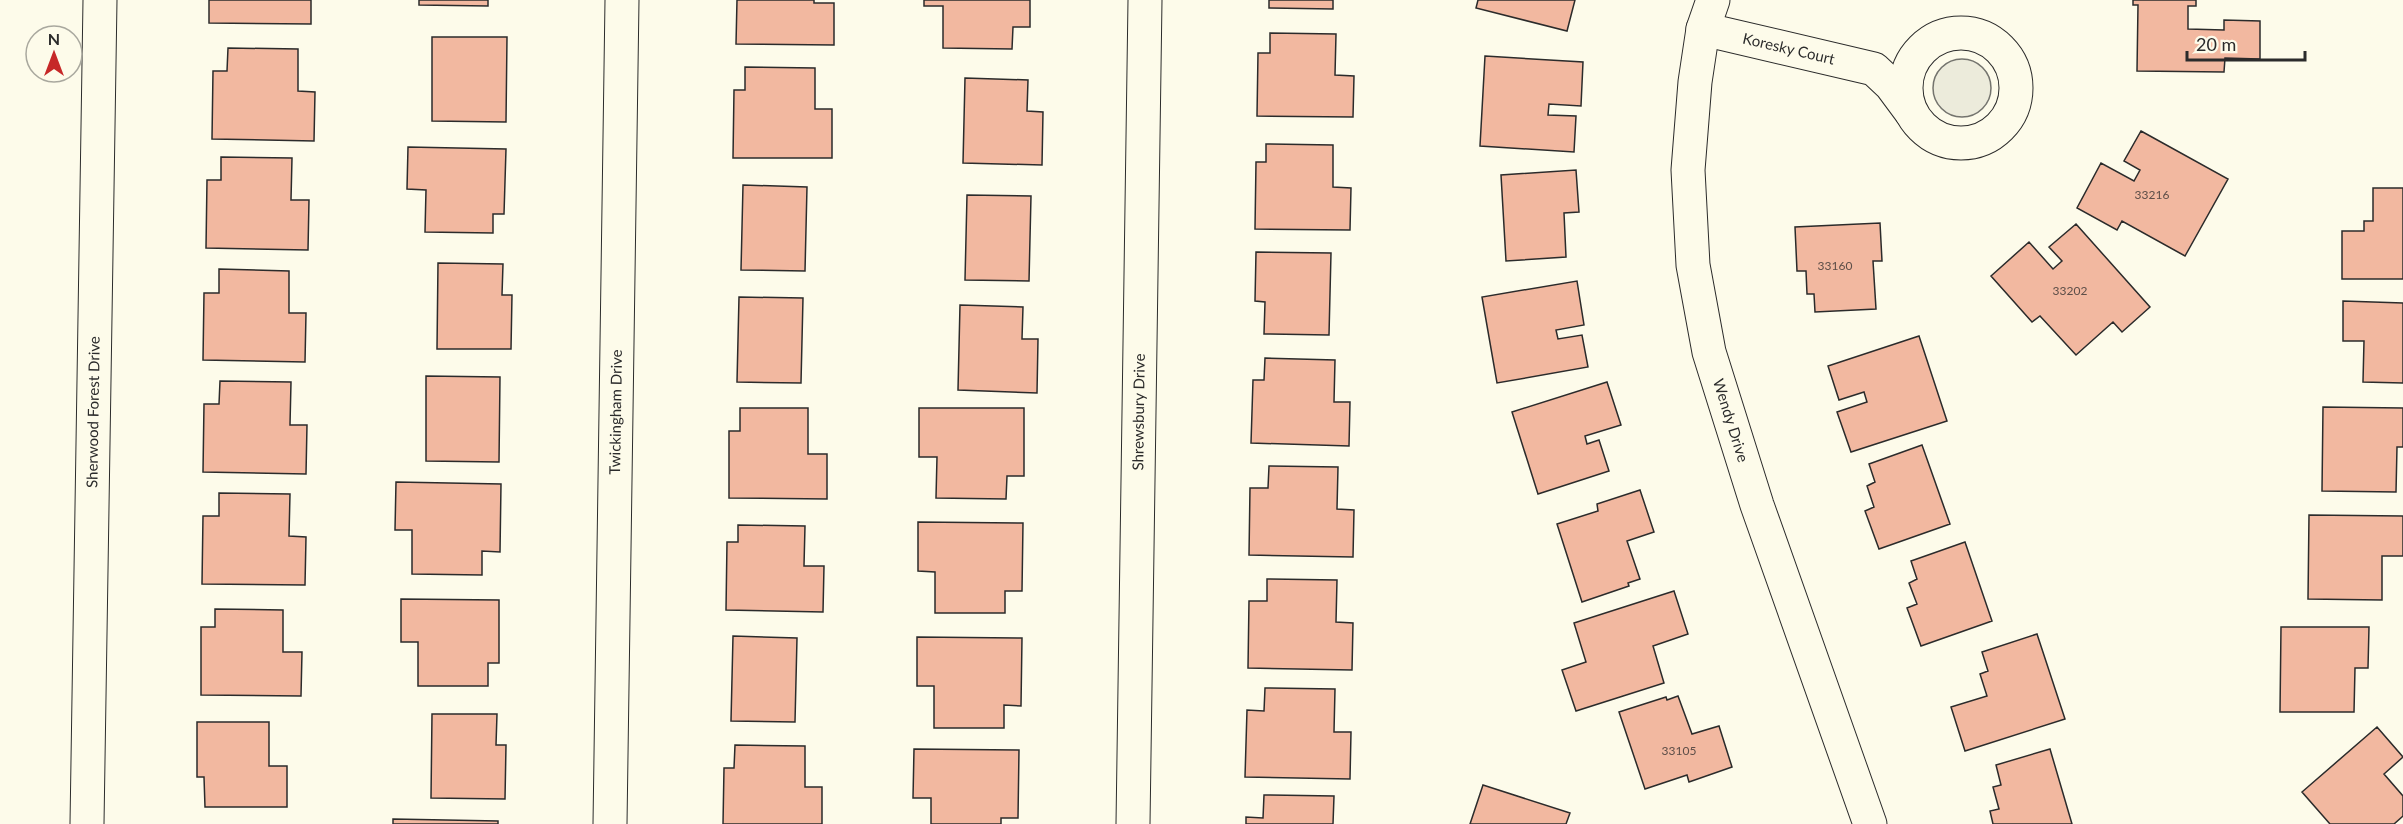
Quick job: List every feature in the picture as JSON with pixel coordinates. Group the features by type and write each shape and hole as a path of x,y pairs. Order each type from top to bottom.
{"street":[{"name":"Sherwood Forest Drive","path":"87,824 100,0"},
{"name":"Twickingham Drive","path":"610,824 622,0"},
{"name":"Shrewsbury Drive","path":"1133,824 1145,0"},
{"name":"Koresky Court","path":"1708,15 1874,69"},
{"name":"Wendy Drive","path":"1708,15 1695,82 1688,170 1693,265 1709,352 1757,505 1870,824"},
{"path":"1960,32 1978,34 1995,44 2008,57 2014,74 2016,92 2012,109 2002,124 1989,136 1972,142 1954,143 1936,138 1922,128 1891,85 1874,69 1897,62 1925,45 1941,36 1960,32"},
{"path":"1911,113 1905,96 1906,76 1913,60 1925,45"}],"shaded area":[{"path":"1956,59 1968,59 1978,63 1987,72 1991,94 1983,109 1968,117 1956,117 1946,113 1937,104 1933,94 1933,82 1937,72 1946,63"}],"building":[{"path":"209,0 311,0 311,24 209,23"},
{"path":"419,0 488,0 488,6 419,5"},
{"path":"737,0 814,0 814,3 834,3 834,45 736,44"},
{"path":"924,0 1030,0 1030,27 1013,27 1012,49 943,48 943,6 924,6"},
{"path":"1269,0 1333,0 1333,9 1269,8"},
{"path":"1478,0 1575,0 1567,31 1476,8"},
{"path":"2133,0 2196,0 2196,6 2188,6 2188,29 2224,30 2224,20 2260,21 2260,59 2225,58 2224,72 2137,71 2138,5 2133,5"},
{"path":"1270,33 1336,34 1335,75 1354,76 1353,117 1257,116 1258,53 1270,53"},
{"path":"432,37 507,37 506,122 432,121"},
{"path":"228,48 298,49 298,91 315,92 314,141 212,139 213,71 227,71"},
{"path":"1485,56 1583,62 1581,106 1549,104 1548,115 1576,116 1574,152 1480,146"},
{"path":"745,67 815,68 815,109 832,109 832,158 733,158 734,90 745,90"},
{"path":"965,78 1028,80 1027,111 1043,112 1042,165 963,163"},
{"path":"2141,131 2228,179 2185,256 2122,221 2117,230 2077,208 2101,163 2134,181 2140,170 2124,161"},
{"path":"1266,144 1333,145 1333,187 1351,188 1350,230 1255,229 1256,162 1266,162"},
{"path":"408,147 506,149 504,214 493,214 493,233 425,232 426,190 407,189"},
{"path":"221,157 292,158 291,200 309,200 308,250 206,248 207,180 221,180"},
{"path":"1576,170 1579,212 1564,213 1566,257 1506,261 1501,175"},
{"path":"743,185 807,187 805,271 741,270"},
{"path":"2373,188 2403,188 2403,279 2342,279 2342,231 2364,231 2364,221 2373,221"},
{"path":"967,195 1031,196 1029,281 965,280"},
{"path":"1880,223 1882,261 1873,261 1876,309 1815,312 1814,294 1807,294 1806,271 1797,271 1795,227"},
{"path":"2076,224 2150,307 2122,332 2113,322 2076,355 2040,316 2032,322 1991,276 2029,242 2053,269 2062,261 2049,247"},
{"path":"1256,252 1331,253 1329,335 1264,334 1265,302 1255,301"},
{"path":"438,263 503,264 502,295 512,295 511,349 437,349"},
{"path":"219,269 289,271 289,313 306,313 305,362 203,360 204,293 219,293"},
{"path":"1577,281 1584,325 1556,330 1558,339 1582,335 1588,367 1497,383 1482,297"},
{"path":"739,297 803,298 801,383 737,382"},
{"path":"2343,301 2403,303 2403,383 2363,382 2364,341 2343,341"},
{"path":"960,305 1023,307 1022,339 1038,339 1037,393 958,390"},
{"path":"1919,336 1947,421 1851,452 1837,412 1867,402 1864,392 1839,400 1828,366"},
{"path":"1265,358 1335,360 1334,402 1350,402 1349,446 1251,443 1253,380 1264,380"},
{"path":"426,376 500,377 499,462 426,461"},
{"path":"220,381 291,382 290,425 307,425 306,474 203,472 204,404 219,404"},
{"path":"1607,382 1621,425 1585,436 1587,444 1599,440 1609,471 1538,494 1512,412"},
{"path":"2323,407 2403,408 2403,447 2397,447 2396,492 2322,491"},
{"path":"740,408 808,408 808,454 827,454 827,499 729,498 729,431 740,431"},
{"path":"919,408 1024,408 1024,476 1007,476 1006,499 936,498 937,457 919,457"},
{"path":"1922,445 1950,524 1879,549 1865,511 1874,507 1867,486 1875,482 1869,464"},
{"path":"1269,466 1338,467 1337,509 1354,510 1353,557 1249,555 1250,488 1268,488"},
{"path":"396,482 501,484 500,552 482,551 482,575 412,574 412,530 395,530"},
{"path":"1640,490 1654,532 1627,541 1640,579 1628,583 1629,586 1582,602 1557,524 1598,511 1597,504"},
{"path":"219,493 290,494 289,536 306,537 305,585 202,584 203,516 219,516"},
{"path":"2309,515 2403,516 2403,556 2382,556 2382,600 2308,599"},
{"path":"918,522 1023,523 1022,591 1005,591 1005,613 935,613 935,572 918,571"},
{"path":"738,525 805,526 804,566 824,566 823,612 726,610 727,542 738,542"},
{"path":"1965,542 1992,621 1921,646 1907,608 1917,604 1909,583 1917,579 1911,561"},
{"path":"1267,579 1337,580 1336,622 1353,623 1352,670 1248,668 1249,601 1267,601"},
{"path":"1674,591 1688,634 1653,646 1664,683 1576,711 1562,670 1586,662 1574,623"},
{"path":"401,599 499,600 499,663 488,663 488,686 418,686 418,642 401,642"},
{"path":"215,609 283,610 283,652 302,652 301,696 201,695 201,627 215,627"},
{"path":"2281,627 2369,627 2368,668 2355,668 2354,712 2280,712"},
{"path":"2037,634 2065,719 1965,751 1951,707 1987,696 1980,674 1988,671 1982,652"},
{"path":"733,636 797,638 795,722 731,721"},
{"path":"917,637 1022,638 1021,706 1004,705 1004,728 934,728 934,686 917,686"},
{"path":"1265,688 1335,689 1334,732 1351,732 1350,779 1245,777 1247,710 1264,711"},
{"path":"1678,696 1692,734 1719,726 1732,767 1689,782 1687,775 1645,789 1619,712 1666,697 1667,700"},
{"path":"432,714 497,714 496,745 506,745 505,799 431,798"},
{"path":"197,722 269,722 269,766 287,766 287,807 205,807 204,777 197,777"},
{"path":"2377,727 2403,757 2384,774 2403,796 2403,816 2394,824 2330,824 2302,792"},
{"path":"735,745 805,746 805,787 822,787 822,824 723,824 724,768 734,768"},
{"path":"914,749 1019,750 1018,818 1001,818 1001,824 931,824 931,798 913,798"},
{"path":"2050,749 2072,824 1993,824 1990,811 1999,809 1993,787 2001,785 1996,765"},
{"path":"1483,785 1570,813 1566,824 1470,824"},
{"path":"1264,795 1334,796 1333,824 1246,824 1246,817 1263,818"},
{"path":"393,819 498,821 498,824 393,824"}]}
